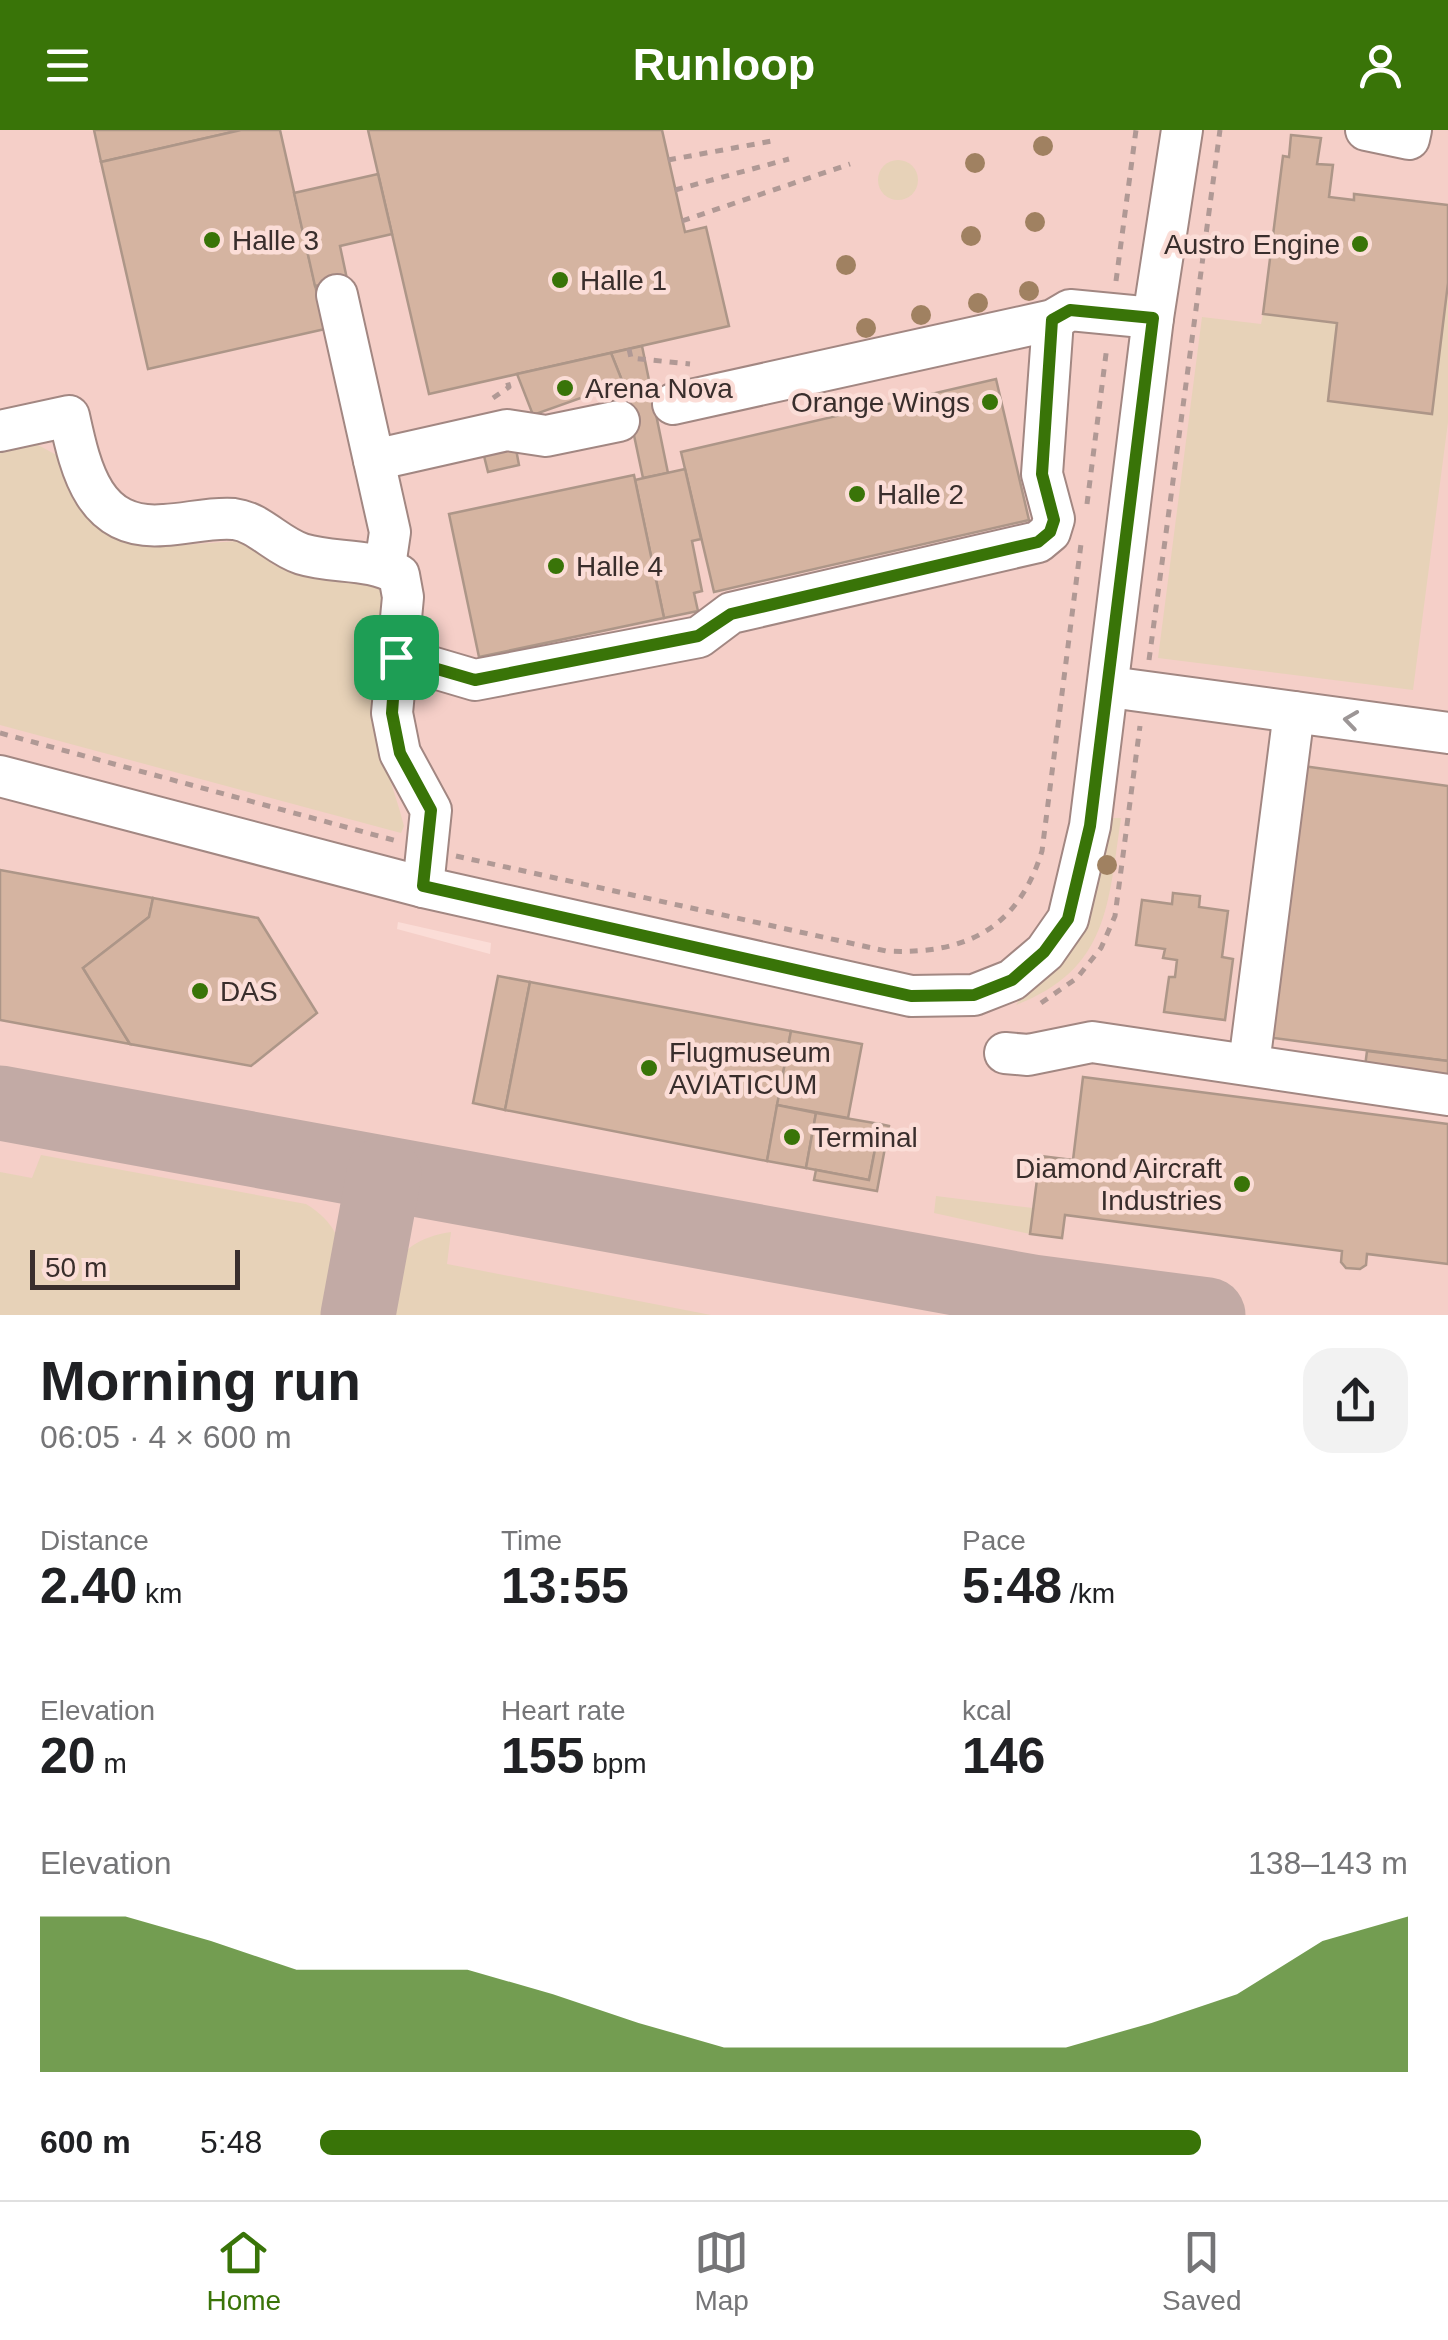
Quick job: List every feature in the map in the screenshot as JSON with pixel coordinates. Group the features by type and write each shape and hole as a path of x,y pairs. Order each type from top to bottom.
{"street":[{"path":"0,776 424,868 911,996 974,995 1012,980 1044,952 1068,919 1127,690 1153,318 1182,130"},
{"path":"1366,130 1410,139 1411,130"},
{"path":"338,295 390,532 385,566"},
{"path":"672,404 1052,320 1070,310 1153,318"},
{"path":"396,657 475,680 698,636 731,614 1038,542 1050,532 1054,520 1042,474 1052,320"},
{"path":"0,431 68,416 84,478 99,501 126,521 162,526 238,519 304,555 385,566 399,576 403,597 392,713 400,753 431,810 424,868"},
{"path":"374,460 508,430 546,436 619,421"},
{"path":"1127,690 1448,732"},
{"path":"1250,1064 1294,712"},
{"path":"1005,1053 1028,1055 1092,1042 1448,1095"}],"path":[{"path":"1086,505 1136,130"},
{"path":"1031,1008 1077,978 1101,948 1116,916 1127,690 1220,130"},
{"path":"668,160 772,140"},
{"path":"675,190 789,159"},
{"path":"682,221 850,164"},
{"path":"628,349 630,358 693,364"},
{"path":"0,733 424,868 886,951 917,952 976,939 1020,902 1033,878 1042,851 1082,544"}],"shaded area":[{"path":"0,130 1448,130 1448,1315 0,1315","holes":["398,922 491,943 490,954 397,929"]},
{"path":"898,160 912,166 918,180 912,194 898,200 884,194 878,180 884,166"},
{"path":"1448,283 1448,422 1413,690 1158,658 1202,317 1261,324 1263,314"},
{"path":"27,439 62,458 122,537 167,546 238,541 297,575 368,580 382,591 373,706 381,752 404,826 401,833 0,725 0,446"},
{"path":"1111,818 1121,818 1112,878 1107,905 1087,953 1070,973 1047,990 1016,1005 1073,948 1085,929 1098,856"},
{"path":"41,1155 306,1204 331,1227 342,1253 337,1315 0,1315 0,1172 32,1178"},
{"path":"936,1196 1033,1208 1030,1234 934,1213"},
{"path":"451,1232 447,1264 711,1315 381,1315 388,1283 400,1258 419,1242"}],"building":[{"path":"94,130 241,130 101,162"},
{"name":"Halle 3","path":"241,130 280,130 325,329 148,369 101,162"},
{"name":"Halle 1","path":"368,130 662,130 685,232 706,227 729,326 429,394"},
{"name":"Austro Engine","path":"1291,135 1321,138 1317,164 1333,165 1329,197 1354,200 1354,194 1448,205 1448,283 1432,414 1328,401 1337,323 1263,314 1283,156 1289,157"},
{"path":"378,174 392,234 340,246 347,279 315,286 294,193"},
{"path":"642,346 668,473 643,478 623,383 611,353"},
{"path":"611,353 623,383 533,415 517,374"},
{"name":"Halle 2","path":"996,379 1029,520 714,592 681,452"},
{"path":"515,444 519,465 488,472 483,452"},
{"path":"685,469 701,539 692,541 702,591 694,593 698,611 664,618 635,480"},
{"name":"Halle 4","path":"634,475 664,618 479,657 449,514"},
{"path":"1303,766 1448,786 1448,1061 1267,1037"},
{"path":"0,870 153,898 149,917 83,968 130,1044 0,1020"},
{"path":"1173,893 1200,896 1199,907 1228,911 1222,957 1233,959 1225,1020 1164,1012 1169,977 1175,977 1177,960 1163,958 1165,949 1136,945 1142,900 1172,904"},
{"name":"DAS","path":"153,898 258,918 317,1013 251,1066 130,1044 83,968 149,917"},
{"path":"498,976 530,982 505,1110 473,1103"},
{"name":"Flugmuseum AVIATICUM","path":"530,982 791,1031 767,1161 505,1110"},
{"path":"791,1031 862,1044 848,1118 777,1105"},
{"path":"1367,1051 1448,1061 1448,1086 1364,1075"},
{"name":"Diamond Aircraft Industries","path":"1083,1077 1448,1124 1448,1264 1367,1254 1366,1265 1360,1269 1346,1268 1341,1262 1342,1251 1065,1215 1062,1238 1030,1234 1040,1156 1073,1160"},
{"name":"Terminal","path":"777,1105 816,1113 806,1168 767,1161"},
{"path":"816,1113 880,1124 869,1180 806,1168"},
{"path":"880,1124 889,1126 877,1191 814,1180 816,1170 869,1180"}],"taxiway":[{"path":"0,1103 1032,1292 1208,1315"},
{"path":"358,1315 384,1174"}],"place":[{"name":"Halle 3","path":"212,240"},
{"name":"Austro Engine","path":"1360,244"},
{"name":"Halle 1","path":"560,280"},
{"name":"Arena Nova","path":"565,388"},
{"name":"Orange Wings","path":"990,402"},
{"name":"Halle 2","path":"857,494"},
{"name":"Halle 4","path":"556,566"},
{"name":"DAS","path":"200,991"},
{"name":"Flugmuseum AVIATICUM","path":"649,1068"},
{"name":"Terminal","path":"792,1137"},
{"name":"Diamond Aircraft Industries","path":"1242,1184"}],"route":[{"path":"1070,310 1153,318 1110,687 1079,880 1068,919 1044,952 1012,980 974,995 911,996 423,886 431,810 400,753 392,713 396,657 475,680 698,636 731,614 1038,542 1050,532 1054,520 1042,474 1052,320 1070,310"}]}
